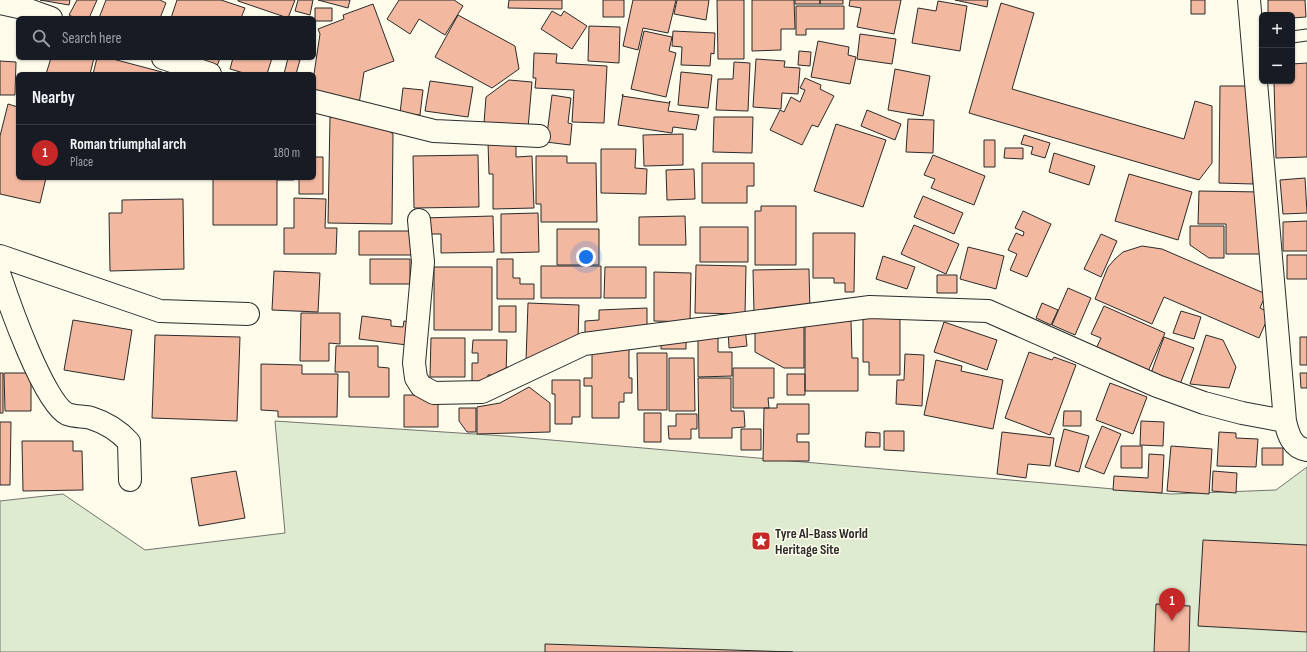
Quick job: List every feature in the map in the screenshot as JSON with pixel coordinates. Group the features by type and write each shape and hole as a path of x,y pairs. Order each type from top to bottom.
{"street":[{"path":"1249,0 1257,40 1285,421 1293,443 1302,450 1307,450"},
{"path":"0,3 23,8 45,16"},
{"path":"169,60 204,72"},
{"path":"316,102 434,131 539,136"},
{"path":"419,220 422,262 414,363 416,378 422,386 434,393 482,392 584,344 870,307 980,310 988,311 1157,386 1242,414 1285,421"},
{"path":"0,256 160,311 248,314"},
{"path":"0,276 12,312 49,396 66,414 91,418 118,430 129,442 130,480"}],"lane":[{"path":"1295,37 1307,35"}],"green space":[{"name":"Tyre Al-Bass World Heritage Site","path":"275,421 505,436 1171,494 1276,490 1307,467 1307,652 0,652 0,501 63,494 145,550 285,533"}],"building":[{"path":"40,0 70,0 69,5"},
{"path":"77,0 97,0 90,16 69,15"},
{"path":"106,0 160,0 166,3 161,16 100,16"},
{"path":"177,0 221,0 245,8 242,16 172,16"},
{"path":"295,0 289,16 282,16 238,1"},
{"path":"298,0 313,0 310,15 295,11"},
{"path":"318,0 350,0 348,8"},
{"path":"399,0 454,0 463,6 445,35 419,19 410,34 387,19"},
{"path":"509,0 562,0 562,9 508,8"},
{"path":"603,0 624,0 624,17 603,17"},
{"path":"633,0 676,0 668,33 643,28 638,50 623,46"},
{"path":"677,0 709,0 706,20 674,14"},
{"path":"717,0 744,0 744,59 718,59"},
{"path":"752,0 794,0 795,29 781,29 781,50 752,51"},
{"path":"795,0 820,0 820,4 795,4"},
{"path":"820,0 843,0 843,4 820,4"},
{"path":"850,0 901,0 894,34 857,27 861,8 849,6"},
{"path":"955,0 988,0 987,7"},
{"path":"1191,0 1205,0 1205,14 1191,14"},
{"path":"1268,0 1305,0 1306,17 1295,18 1295,12 1268,12"},
{"path":"938,1 967,6 960,51 912,43 918,8 936,11"},
{"path":"1001,3 1034,13 1012,89 1184,139 1195,101 1212,106 1212,163 1199,180 969,113"},
{"path":"373,4 394,61 364,72 359,104 316,97 316,72 314,72 320,34 318,29 344,19 343,15"},
{"path":"796,6 844,6 844,29 806,29 806,35 796,35"},
{"path":"315,8 332,8 332,21 316,21"},
{"path":"552,11 561,16 564,11 587,26 572,49 541,29"},
{"path":"458,15 515,46 519,69 492,88 435,57"},
{"path":"589,26 620,27 619,63 588,61"},
{"path":"644,31 672,37 669,51 676,53 666,97 631,89"},
{"path":"673,31 715,33 714,54 711,53 710,66 681,65 682,47 672,46"},
{"path":"860,34 896,39 892,64 857,59"},
{"path":"818,41 849,47 848,55 856,57 850,84 811,77"},
{"path":"799,51 811,52 810,66 798,65"},
{"path":"534,53 557,54 556,63 607,66 604,123 572,122 574,90 535,88 536,78 533,78"},
{"path":"756,59 785,61 784,67 800,68 798,94 782,93 781,109 753,107"},
{"path":"50,60 94,60 90,72 47,72"},
{"path":"96,60 117,60 162,72 94,72"},
{"path":"191,60 219,60 216,69"},
{"path":"232,60 271,60 268,72 240,72 230,69"},
{"path":"288,60 300,60 297,72 284,72"},
{"path":"0,61 16,62 15,95 0,95"},
{"path":"734,62 750,63 748,111 716,110 718,79 733,79"},
{"path":"1307,63 1307,157 1276,158 1274,84 1295,84 1295,64"},
{"path":"895,69 930,76 923,116 888,110"},
{"path":"681,72 712,75 708,108 678,105"},
{"path":"805,78 821,85 820,89 834,96 818,127 812,125 802,145 770,130 780,110 784,112 791,97 800,102 805,90 800,88"},
{"path":"509,80 532,82 528,128 484,123 486,97"},
{"path":"430,81 473,87 468,117 425,111"},
{"path":"1220,86 1254,86 1253,184 1219,183"},
{"path":"403,88 423,90 420,115 400,113"},
{"path":"552,95 571,98 568,123 572,124 570,145 546,142"},
{"path":"623,96 669,103 670,101 668,111 699,115 696,130 673,127 672,133 618,125"},
{"path":"8,104 16,106 16,180 46,180 40,203 0,194 0,136"},
{"path":"867,110 901,124 895,140 861,126"},
{"path":"330,117 372,118 393,134 392,224 328,223"},
{"path":"714,117 753,117 752,153 713,152"},
{"path":"908,119 934,120 933,153 906,152"},
{"path":"836,124 886,140 863,207 814,191"},
{"path":"683,134 683,165 644,166 643,135"},
{"path":"1024,135 1050,143 1045,158 1031,154 1033,147 1021,144"},
{"path":"984,140 995,140 995,167 984,167"},
{"path":"516,141 516,157 532,156 534,208 493,209 493,174 489,174 488,142"},
{"path":"1005,148 1023,148 1023,159 1004,158"},
{"path":"601,149 636,149 635,168 647,169 646,194 601,193"},
{"path":"1054,153 1095,166 1089,185 1049,172"},
{"path":"478,155 479,207 414,208 413,156"},
{"path":"933,155 985,176 974,205 931,188 935,179 924,175"},
{"path":"536,156 567,156 567,163 596,163 597,222 541,222 541,204 536,204"},
{"path":"316,157 323,157 323,194 299,194 299,180 316,180"},
{"path":"702,163 754,163 754,186 747,186 747,203 702,203"},
{"path":"694,169 695,199 667,200 666,170"},
{"path":"1129,174 1192,192 1178,240 1115,221"},
{"path":"1305,178 1307,213 1283,214 1280,180"},
{"path":"213,180 277,180 277,225 213,225"},
{"path":"1199,191 1262,192 1262,254 1226,254 1226,224 1198,224"},
{"path":"923,196 963,213 954,234 914,217"},
{"path":"294,198 326,199 325,228 337,228 336,254 284,254 284,228 294,228"},
{"path":"183,199 184,269 110,271 109,213 122,213 122,200"},
{"path":"761,206 796,206 796,265 755,265 755,211 761,211"},
{"path":"1023,211 1051,224 1027,277 1010,270 1017,254 1008,250 1016,233 1023,236 1024,232 1015,228"},
{"path":"538,213 539,252 501,253 501,214"},
{"path":"493,216 494,252 441,253 441,234 423,234 423,218"},
{"path":"685,216 686,245 639,245 639,217"},
{"path":"1307,221 1307,251 1283,251 1283,222"},
{"path":"914,225 959,244 946,274 901,254"},
{"path":"1190,226 1224,226 1224,258 1209,258 1190,245"},
{"path":"700,227 748,227 748,262 700,262"},
{"path":"557,229 599,229 599,265 557,265"},
{"path":"359,231 416,231 416,255 359,255"},
{"path":"813,233 855,233 854,292 845,292 845,283 834,283 834,278 813,278"},
{"path":"1101,234 1117,241 1101,277 1084,269"},
{"path":"1142,246 1162,249 1266,294 1260,308 1270,313 1259,338 1164,297 1152,324 1095,299 1108,267 1115,259 1123,252"},
{"path":"968,247 1004,256 996,289 960,279"},
{"path":"1287,255 1307,255 1307,279 1287,279"},
{"path":"883,256 915,267 907,289 876,279"},
{"path":"370,259 410,259 410,284 370,284"},
{"path":"497,259 513,259 513,278 520,278 520,284 534,284 534,299 497,299"},
{"path":"696,265 746,266 745,314 695,313"},
{"path":"541,266 601,266 601,298 541,298"},
{"path":"434,267 492,267 492,330 434,330"},
{"path":"605,267 646,267 646,298 604,298"},
{"path":"809,269 810,312 754,313 753,270"},
{"path":"274,271 320,273 318,312 272,310"},
{"path":"654,272 691,273 690,322 654,321"},
{"path":"937,275 957,275 957,293 937,293"},
{"path":"1068,288 1091,298 1075,335 1052,325"},
{"path":"528,303 579,305 578,340 526,361"},
{"path":"1042,303 1058,310 1051,325 1036,318"},
{"path":"499,306 516,306 516,332 499,332"},
{"path":"1104,306 1165,333 1146,376 1094,353 1101,338 1091,334"},
{"path":"647,308 647,331 585,333 585,321 599,320 599,310"},
{"path":"1181,311 1201,317 1194,339 1173,333"},
{"path":"301,313 340,313 340,344 329,343 329,361 300,361"},
{"path":"362,316 391,320 391,326 403,327 404,321 410,322 407,345 359,339"},
{"path":"863,317 900,317 900,375 869,375 869,362 863,362"},
{"path":"73,320 132,330 124,380 64,370"},
{"path":"805,320 851,320 852,358 858,358 858,391 805,391"},
{"path":"944,322 997,340 987,370 934,352"},
{"path":"755,326 804,326 804,368 784,368 755,352"},
{"path":"745,327 747,346 729,348 728,328"},
{"path":"155,335 240,337 237,421 152,418"},
{"path":"1206,335 1223,340 1236,367 1229,388 1190,384"},
{"path":"698,336 718,336 718,352 732,352 732,376 698,377"},
{"path":"661,337 686,337 686,349 661,349"},
{"path":"1164,337 1194,348 1179,387 1150,376"},
{"path":"1300,337 1307,337 1307,365 1300,365"},
{"path":"431,338 465,338 465,377 430,377"},
{"path":"473,340 507,340 506,375 488,375 488,382 472,382 472,363 478,363 478,353 472,353"},
{"path":"336,346 378,346 378,367 389,368 389,397 349,397 349,372 335,372"},
{"path":"592,346 629,346 629,378 632,378 632,393 624,393 624,402 619,402 619,418 592,418 592,386 584,386 584,378 592,378"},
{"path":"1029,352 1052,360 1054,357 1076,365 1050,435 1005,418"},
{"path":"637,353 667,353 667,410 638,410"},
{"path":"905,354 924,355 922,406 896,404 897,380 904,380"},
{"path":"669,358 694,358 695,411 669,411"},
{"path":"936,360 962,366 961,371 1003,380 993,429 924,415"},
{"path":"261,364 302,365 302,374 338,374 337,417 278,417 278,411 261,410"},
{"path":"733,368 774,368 774,398 768,398 769,408 733,408"},
{"path":"0,373 3,373 3,413 0,413"},
{"path":"4,373 31,373 31,411 5,411"},
{"path":"1300,373 1307,373 1307,388 1301,388"},
{"path":"787,374 805,374 805,395 787,395"},
{"path":"698,378 731,378 731,411 744,411 745,427 732,428 732,438 699,438"},
{"path":"552,380 580,380 580,417 572,417 572,424 555,424 555,394 552,394"},
{"path":"1110,383 1147,397 1133,434 1096,420"},
{"path":"529,387 550,403 550,432 477,434 477,407 500,403"},
{"path":"404,395 438,395 438,427 404,427"},
{"path":"777,404 809,404 809,434 797,434 797,442 809,442 809,461 763,461 764,408 777,408"},
{"path":"459,408 476,408 476,432 467,432 459,421"},
{"path":"1064,411 1081,411 1081,426 1063,426"},
{"path":"644,413 661,413 661,442 644,442"},
{"path":"676,414 697,414 697,429 691,429 691,439 669,439 668,426 676,426"},
{"path":"1141,421 1164,422 1163,446 1140,445"},
{"path":"0,422 11,422 10,485 0,485"},
{"path":"1102,426 1121,434 1104,474 1085,467"},
{"path":"741,429 761,429 761,450 741,450"},
{"path":"1064,429 1089,436 1079,472 1055,466"},
{"path":"884,431 904,431 904,451 884,450"},
{"path":"866,432 880,433 880,447 865,447"},
{"path":"1002,432 1054,438 1050,466 1028,464 1026,478 997,474"},
{"path":"1219,432 1236,433 1236,438 1258,439 1256,467 1217,466"},
{"path":"22,441 73,441 73,451 82,451 83,490 23,491"},
{"path":"1121,446 1142,446 1142,468 1121,468"},
{"path":"1171,446 1212,449 1209,494 1167,491"},
{"path":"1262,448 1283,448 1283,465 1262,465"},
{"path":"1149,454 1164,455 1162,493 1113,490 1114,476 1148,478"},
{"path":"236,471 245,518 199,526 191,478"},
{"path":"1213,471 1237,473 1236,493 1212,491"},
{"path":"1203,540 1307,545 1307,632 1198,626"},
{"path":"1156,604 1190,606 1189,652 1154,652"},
{"path":"545,644 793,652 545,652"}],"place":[{"name":"Tyre Al-Bass World Heritage Site","path":"761,541"},
{"name":"Roman triumphal arch","path":"1172,621"}]}
